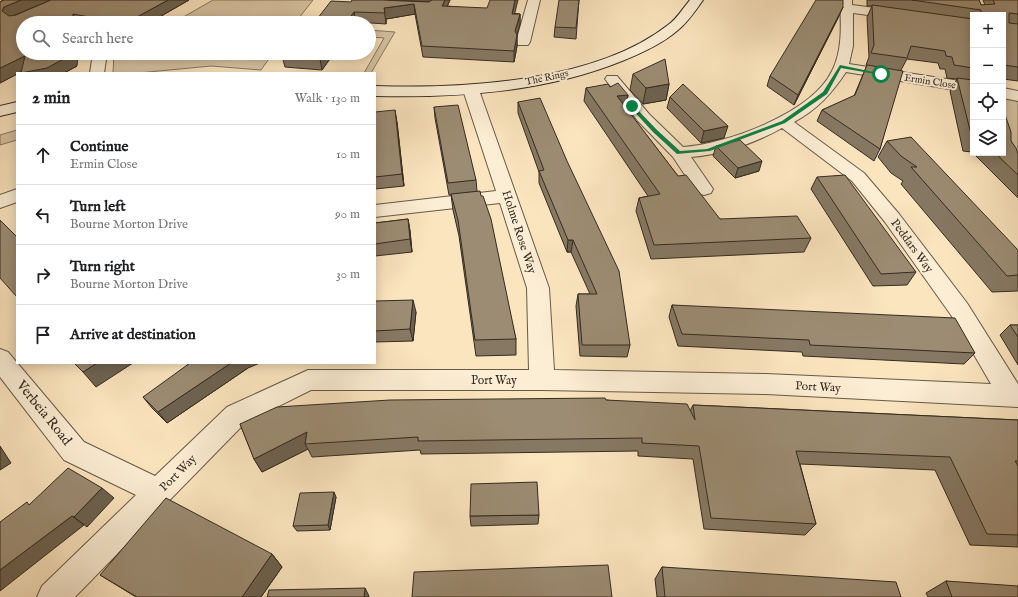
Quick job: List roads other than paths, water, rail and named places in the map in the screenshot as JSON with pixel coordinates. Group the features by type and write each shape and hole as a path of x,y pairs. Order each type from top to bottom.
{"street":[{"path":"523,42 534,0"},
{"name":"The Rings","path":"376,92 471,90 531,82 599,66 650,44 675,25 692,8 697,0"},
{"path":"679,153 708,150 784,122 825,93 840,67 846,52 846,4 913,18"},
{"path":"97,72 99,60"},
{"name":"Ermin Close","path":"840,67 970,88"},
{"path":"612,79 632,106 650,126 679,153 704,189"},
{"name":"Holme Rose Way","path":"471,90 538,288 542,380"},
{"path":"1006,94 1018,96"},
{"path":"0,112 16,107"},
{"name":"Peddars Way","path":"784,122 858,177 892,218 958,309 1015,396"},
{"path":"0,202 16,194"},
{"path":"376,210 508,196"},
{"name":"Verbeia Road","path":"0,359 74,451 159,492"},
{"name":"Port Way","path":"54,597 236,415 308,380 542,380 766,384 1015,396"}]}
